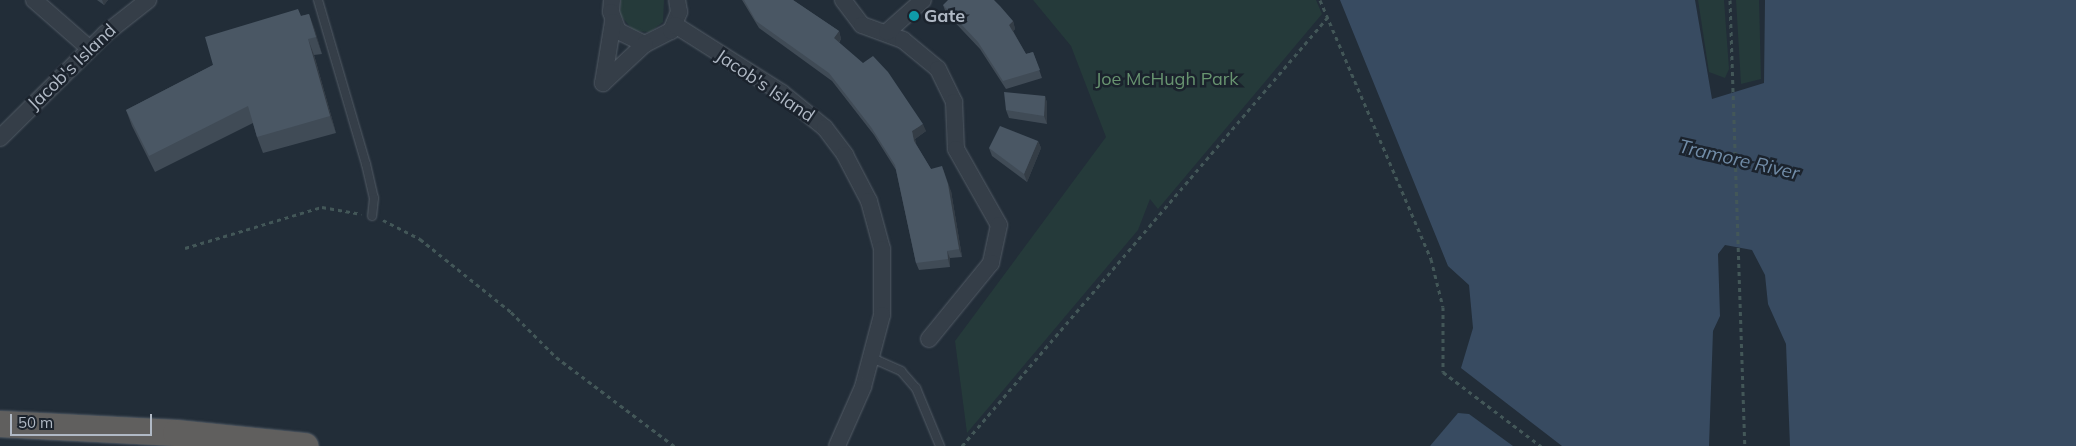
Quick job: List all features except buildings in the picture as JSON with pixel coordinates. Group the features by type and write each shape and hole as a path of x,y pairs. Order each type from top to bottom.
{"highway":[{"path":"0,424 176,433 305,446"}],"street":[{"path":"34,0 90,49"},
{"name":"Jacob's Island","path":"0,138 90,49 148,0"},
{"path":"612,0 613,22 603,83 645,44 664,38 675,25 677,0"},
{"path":"843,0 862,24 887,32 938,69 954,102 956,150 999,225 991,263 929,339"},
{"path":"887,32 923,0"},
{"path":"613,22 625,38 645,44"},
{"name":"Jacob's Island","path":"675,25 804,109 846,155 868,201 882,249 882,315 863,387 837,446"},
{"name":"Jacob's Island","path":"825,446 863,387"}],"lane":[{"path":"318,0 370,178 372,216"},
{"path":"872,358 900,371 916,388 940,446"}],"path":[{"path":"1320,0 1431,259 1443,307 1443,372 1541,446"},
{"path":"1730,0 1745,446"},
{"path":"962,446 1327,18"},
{"path":"185,248 322,207 372,216 420,238 511,312 556,357 674,446"}],"green space":[{"path":"621,0 664,0 663,22 650,32 634,31 620,15"},
{"name":"Joe McHugh Park","path":"1033,0 1316,0 1322,14 1158,209 1150,199 1138,230 967,433 955,341 1106,137 1071,46"},
{"path":"1698,0 1724,0 1729,69 1725,78 1709,72"},
{"path":"1736,0 1759,0 1761,79 1741,84"}],"water":[{"name":"Tramore River","path":"1340,0 1695,0 1712,99 1764,83 1765,0 2076,0 2076,446 1790,446 1786,344 1768,304 1765,275 1752,250 1725,245 1718,254 1720,316 1713,331 1709,446 1562,446 1461,368 1473,328 1469,285 1448,266"},
{"path":"1458,413 1469,414 1513,446 1430,446"}],"place":[{"name":"Gate","path":"914,16"}]}
